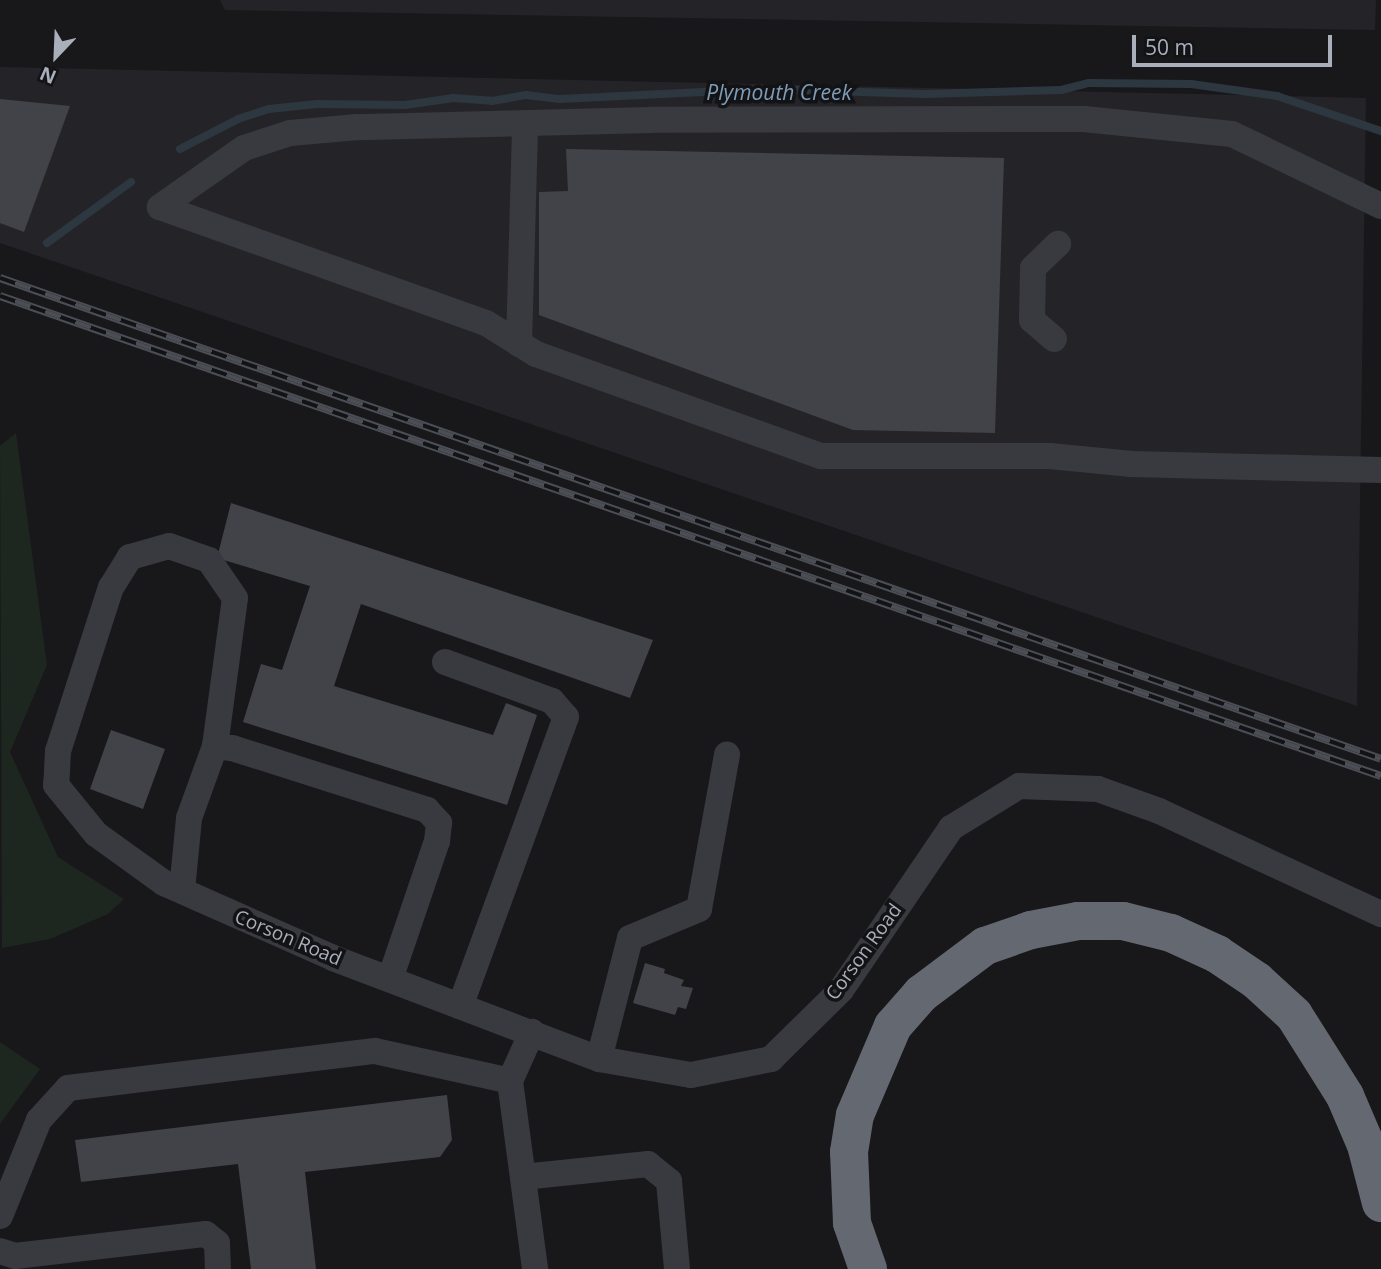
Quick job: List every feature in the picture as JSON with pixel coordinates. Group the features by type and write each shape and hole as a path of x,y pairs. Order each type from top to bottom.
{"highway":[{"path":"868,1269 852,1223 849,1152 855,1115 893,1026 921,994 985,946 1031,929 1078,921 1123,921 1171,933 1217,954 1257,981 1294,1016 1345,1096 1366,1145 1381,1203"}],"street":[{"path":"1381,206 1232,134 1179,125 1084,119 357,127 290,133 244,148 160,207 486,323 536,354 821,456 1049,456 1132,464 1381,470"},
{"path":"519,344 525,125"},
{"path":"1054,339 1032,320 1033,268 1058,244"},
{"name":"Corson Road","path":"173,886 190,818 215,746 235,598 209,560 169,546 130,557 106,600 58,751 56,785 96,834 173,886 245,922 599,1059 691,1075 771,1059 841,990 951,828 1019,786 1098,789 1159,811 1381,914"},
{"path":"445,662 552,701 566,718 460,1006"},
{"path":"215,746 232,748 427,810 439,823 437,841 390,979"},
{"path":"599,1059 630,938 699,909 727,755"},
{"path":"532,1032 510,1081 535,1269"},
{"path":"0,1216 39,1120 68,1088 375,1051 510,1081"},
{"path":"523,1177 648,1164 669,1181 677,1269"},
{"path":"0,1251 15,1256 206,1234 216,1242 218,1269"}],"shaded area":[{"path":"220,0 1376,0 1375,30 225,10"},
{"path":"0,67 1366,98 1357,706 0,243"},
{"path":"16,433 47,665 10,752 58,857 124,899 108,914 50,939 2,948 0,446"},
{"path":"0,1042 40,1069 0,1124"}],"building":[{"path":"0,99 70,106 24,232 0,223"},
{"path":"566,149 1004,158 995,433 853,430 539,315 539,192 568,191"},
{"path":"231,503 653,640 630,698 361,604 334,686 493,735 506,703 537,715 507,805 243,722 261,664 282,670 310,586 217,558"},
{"path":"111,730 165,749 143,809 90,789"},
{"path":"645,963 665,969 664,973 684,980 681,986 693,988 686,1009 678,1007 675,1015 633,1003"},
{"path":"447,1095 452,1140 440,1157 305,1172 316,1269 251,1269 238,1164 81,1182 75,1140"}],"waterway":[{"name":"Plymouth Creek","path":"180,149 238,119 269,109 317,104 405,105 453,98 492,101 526,95 560,99 765,89 925,94 1061,90 1089,83 1191,84 1277,96 1381,131"},
{"name":"Plymouth Creek","path":"47,243 131,182"}],"railway":[{"path":"0,278 1381,759"},
{"path":"0,296 1381,776"}]}
